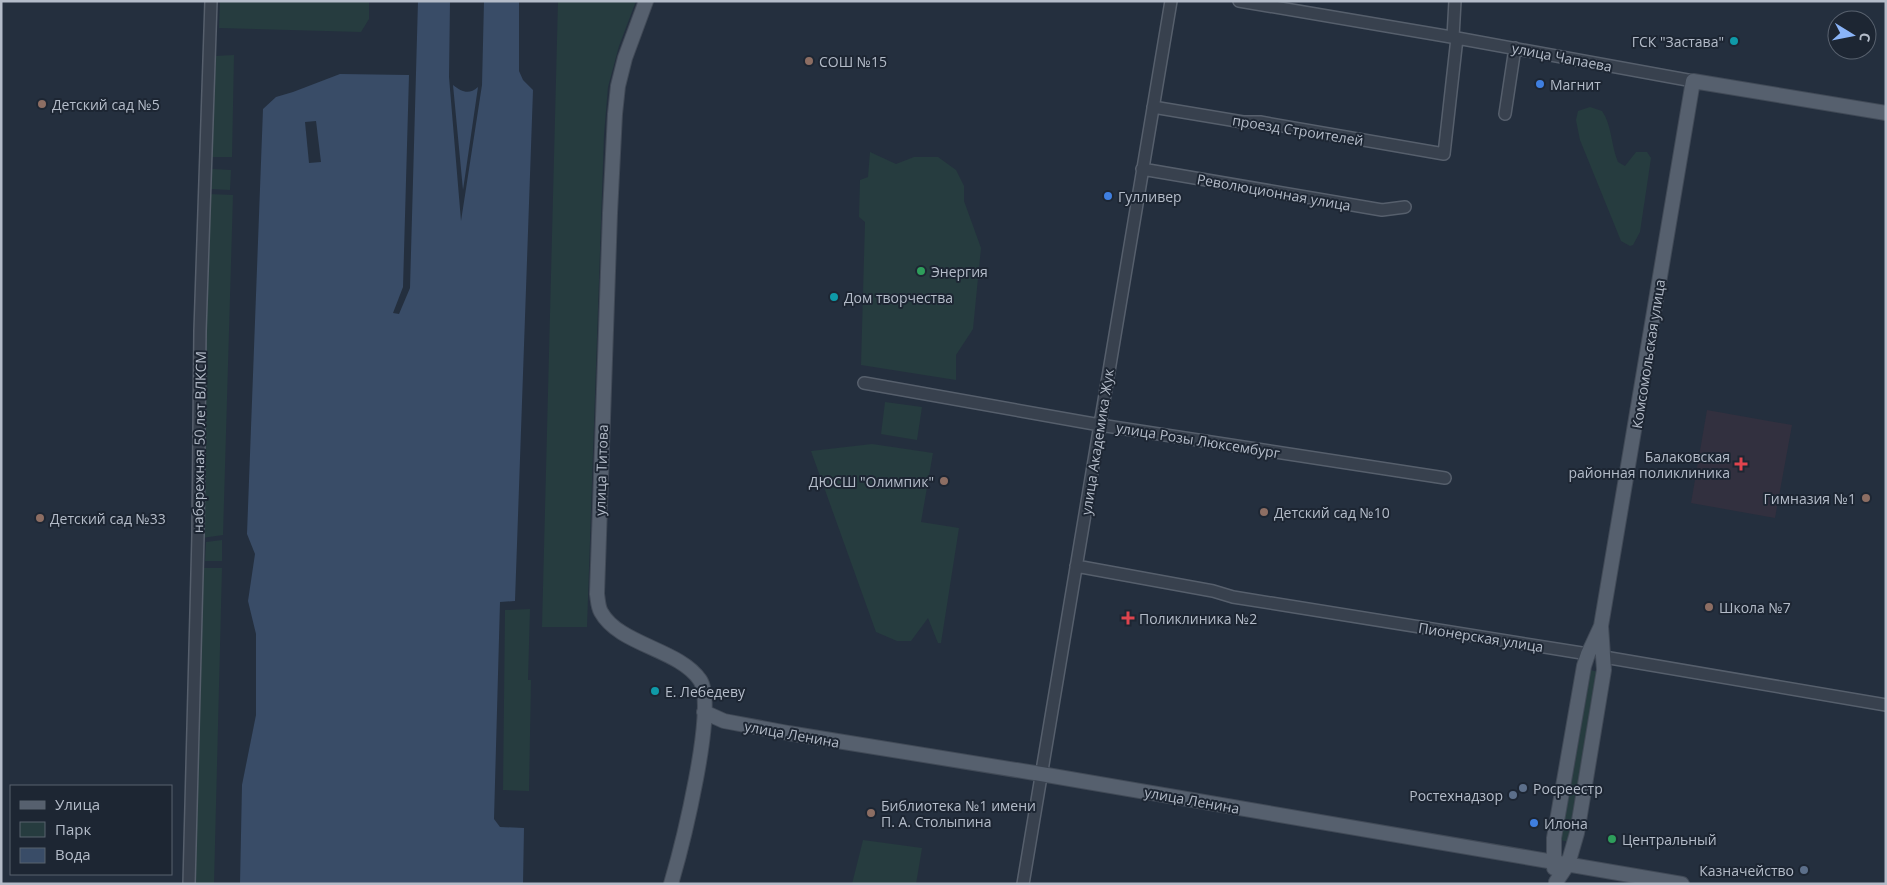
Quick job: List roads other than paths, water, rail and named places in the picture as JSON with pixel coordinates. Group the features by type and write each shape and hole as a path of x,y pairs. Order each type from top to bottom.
{"main road":[{"name":"улица Титова","path":"646,1 625,58 618,86 615,114 609,229 597,594 600,611 609,624 624,634 672,658 696,675 704,688 704,712 691,804 682,848 670,884"},
{"name":"улица Чапаева","path":"1693,82 1886,113"},
{"name":"Комсомольская улица","path":"1556,883 1553,861 1555,829 1588,654 1601,626 1693,82"},
{"name":"Комсомольская улица","path":"1556,883 1568,864 1577,833 1604,670 1601,626"},
{"name":"Пионерская улица","path":"1588,654 1604,656"},
{"name":"улица Ленина","path":"704,712 713,717 739,724 1682,884"}],"street":[{"name":"набережная 50 лет ВЛКСМ","path":"189,884 198,535 200,332 211,1"},
{"name":"улица Академика Жук","path":"1023,884 1171,1"},
{"name":"улица Чапаева","path":"1239,1 1455,37 1693,82"},
{"path":"1455,1 1455,37"},
{"name":"проезд Строителей","path":"1153,107 1243,122 1260,122 1444,154 1455,37"},
{"path":"1505,114 1515,48"},
{"name":"Революционная улица","path":"1142,169 1382,210 1405,207"},
{"name":"улица Розы Люксембург","path":"864,384 1100,425 1444,478"},
{"name":"Пионерская улица","path":"1076,566 1213,591 1233,598 1588,654"},
{"name":"Пионерская улица","path":"1604,656 1886,705"}],"water":[{"path":"418,1 450,1 449,77 461,221 482,85 484,1 519,1 519,71 523,80 533,90 515,601 500,602 494,819 500,827 524,828 523,884 240,884 242,785 256,715 256,634 248,601 255,554 247,534 263,109 276,97 340,74 409,75 403,287 393,313 399,314 410,288"},
{"path":"453,85 466,92 478,87 463,190"}],"place":[{"name":"ГСК \"Застава\"","path":"1734,41"},
{"name":"СОШ №15","path":"809,61"},
{"name":"Магнит","path":"1540,84"},
{"name":"Детский сад №5","path":"42,104"},
{"name":"Гулливер","path":"1108,196"},
{"name":"Энергия","path":"921,271"},
{"name":"Дом творчества","path":"834,297"},
{"name":"Балаковская районная поликлиника","path":"1741,464"},
{"name":"ДЮСШ \"Олимпик\"","path":"944,481"},
{"name":"Гимназия №1","path":"1866,498"},
{"name":"Детский сад №10","path":"1264,512"},
{"name":"Детский сад №33","path":"40,518"},
{"name":"Школа №7","path":"1709,607"},
{"name":"Поликлиника №2","path":"1128,618"},
{"name":"Е. Лебедеву","path":"655,691"},
{"name":"Росреестр","path":"1523,788"},
{"name":"Ростехнадзор","path":"1513,795"},
{"name":"Библиотека №1 имени П. А. Столыпина","path":"871,813"},
{"name":"Илона","path":"1534,823"},
{"name":"Центральный","path":"1612,839"},
{"name":"Казначейство","path":"1804,870"}]}
